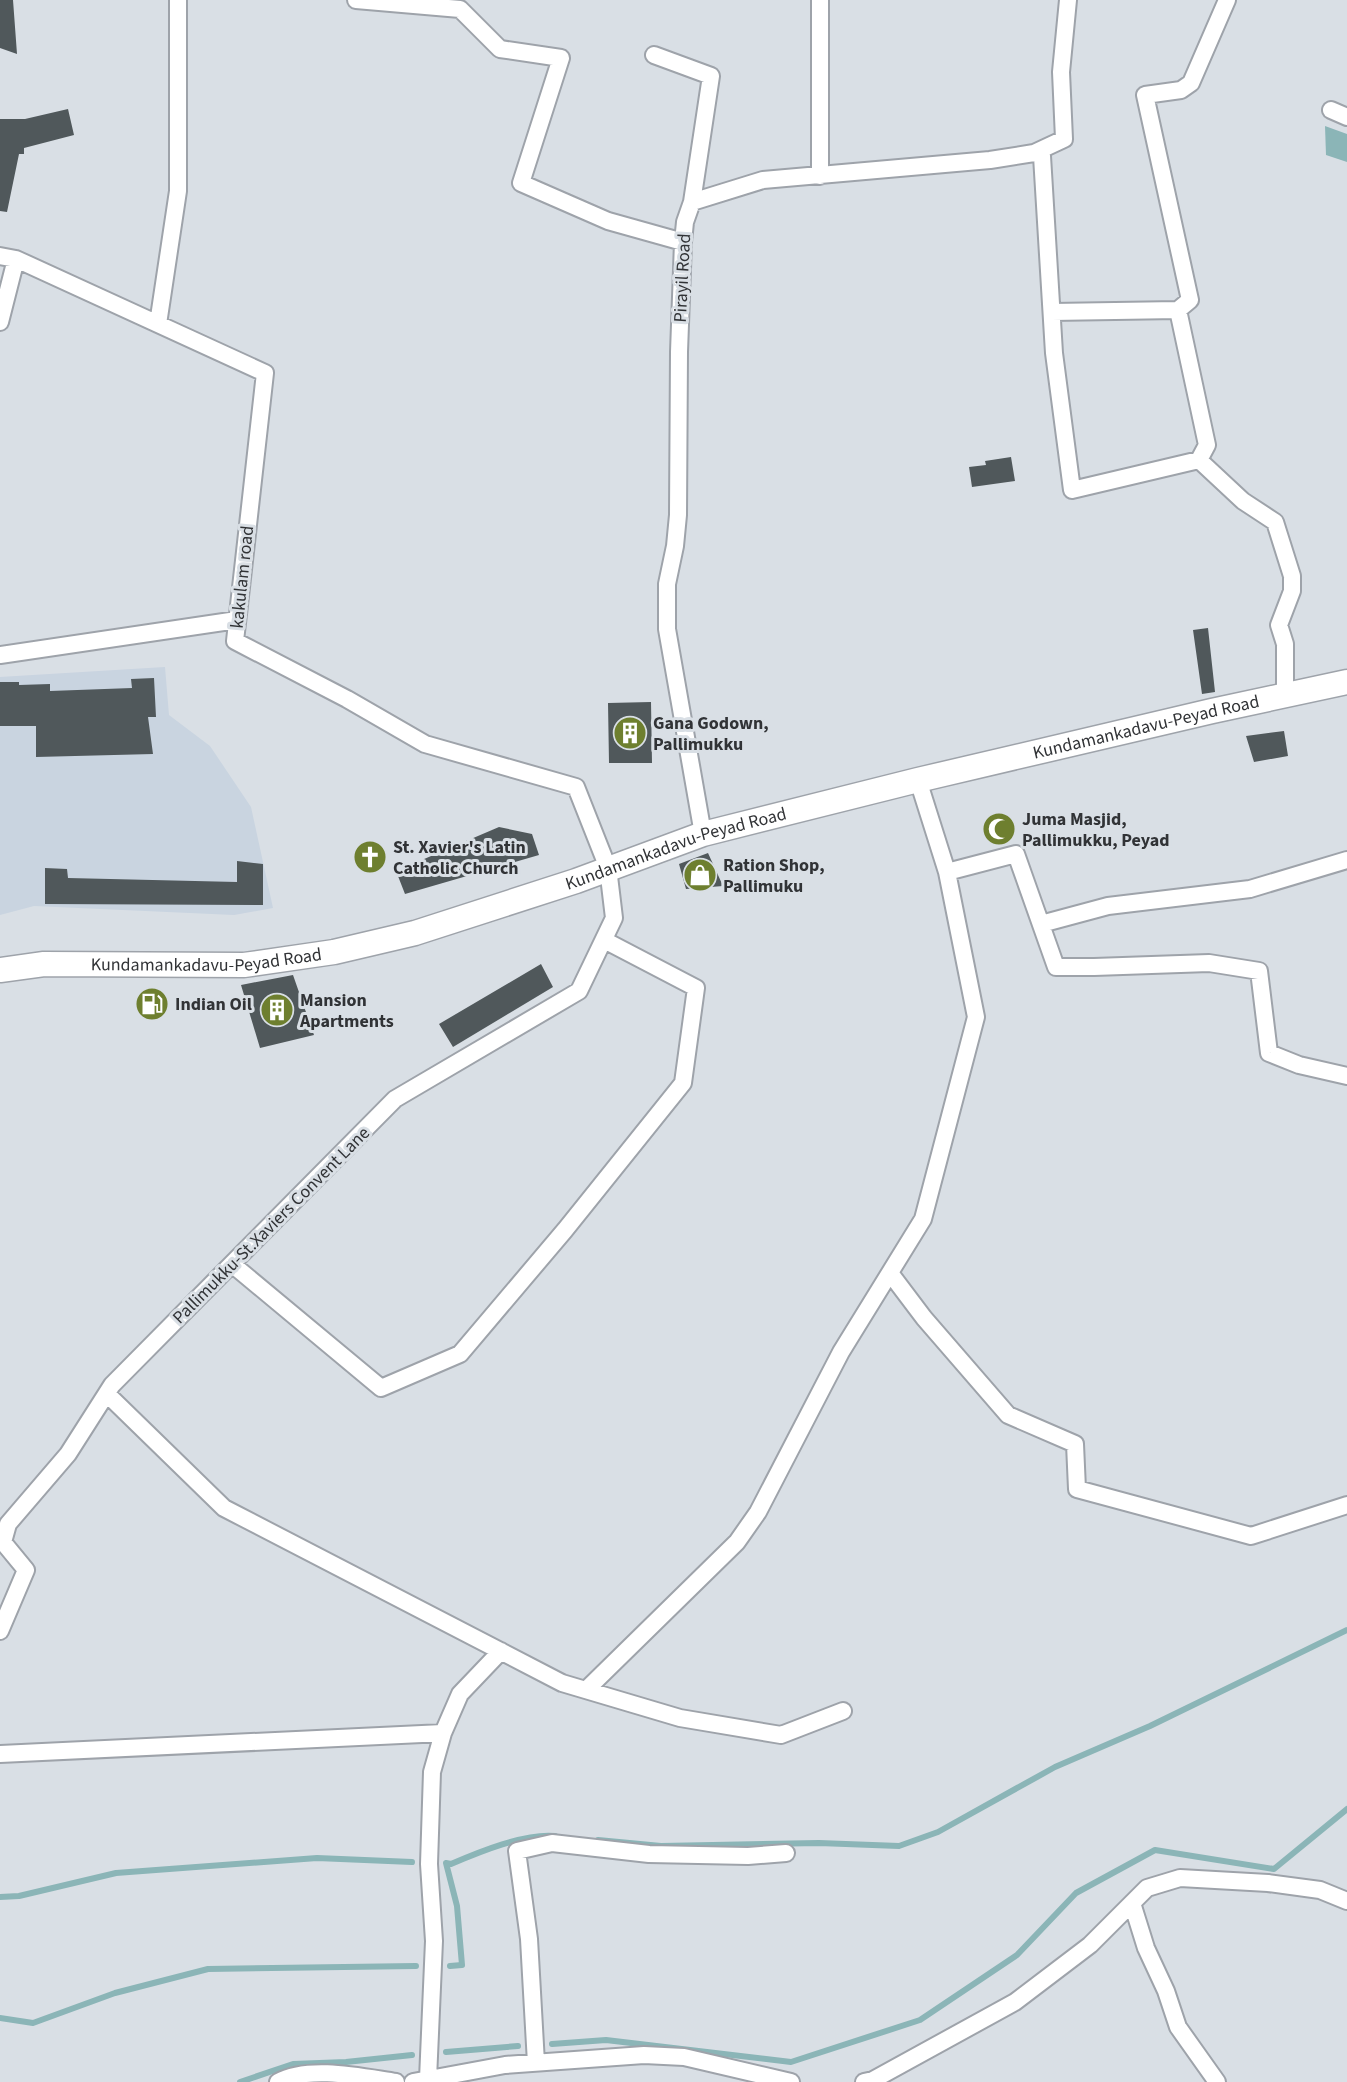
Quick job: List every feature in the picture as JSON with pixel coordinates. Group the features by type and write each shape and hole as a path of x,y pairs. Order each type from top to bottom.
{"main road":[{"name":"Kundamankadavu-Peyad Road","path":"0,970 44,964 244,965 334,952 415,933 576,881 703,834 918,780 1347,682"}],"street":[{"path":"158,324 178,191 178,0"},
{"path":"356,0 460,5 500,48 561,58 521,183 608,221 683,242"},
{"path":"819,0 820,176"},
{"path":"692,202 763,180 990,160 1034,153 1064,139 1061,72 1068,0"},
{"path":"1052,312 1178,310 1190,300 1145,95 1181,90 1191,84 1227,0"},
{"name":"Pirayil Road","path":"654,55 711,76 692,202 685,222 683,242 679,352 678,515 668,584 667,629 703,834"},
{"path":"1034,153 1042,156 1054,353 1072,489 1199,460 1207,445 1178,310"},
{"path":"0,322 8,258"},
{"name":"kakulam road","path":"8,258 265,373 235,641 347,699 425,744 576,787 608,868"},
{"path":"1199,460 1243,501 1275,522 1292,576 1292,591 1279,625 1285,644 1285,696"},
{"path":"0,655 237,620"},
{"path":"586,1690 737,1542 758,1512 841,1352 923,1219 976,1017 947,872 918,780"},
{"path":"947,872 1017,854 1056,966 1209,963 1259,971 1269,1053 1299,1065 1347,1076"},
{"path":"1041,924 1108,906 1250,889 1347,861"},
{"name":"Pallimukku-St.Xaviers Convent Lane","path":"0,1631 26,1570 3,1542 8,1524 68,1454 112,1385 395,1099 579,991 614,918 608,868"},
{"path":"232,1264 381,1388 460,1354 565,1230 683,1083 696,988 604,940"},
{"path":"890,1273 924,1318 1008,1415 1075,1444 1077,1489 1251,1536 1347,1505"},
{"path":"106,1394 224,1508 562,1683 680,1718 781,1735 843,1711"},
{"path":"501,1651 460,1694 443,1733 432,1772 429,1864 434,1941 421,2080 505,2065 644,2055 684,2057 791,2082"},
{"path":"0,1754 443,1733"},
{"path":"536,2063 529,1939 517,1851 552,1843 649,1854 748,1857 786,1853"},
{"path":"864,2082 873,2080 1015,2002 1090,1945 1147,1888 1180,1878 1268,1883 1320,1890 1347,1901"},
{"path":"1132,1903 1146,1948 1166,1991 1178,2027 1217,2082"},
{"path":"278,2082 285,2078 310,2073 396,2082"}],"shaded area":[{"path":"165,667 169,715 210,746 251,807 273,908 234,915 34,906 0,915 0,677"}],"water":[{"path":"1325,126 1347,134 1347,162 1326,155"}],"building":[{"path":"0,0 13,0 17,54 0,48"},
{"path":"68,109 74,135 24,148 24,154 19,154 7,212 0,211 0,119 25,119"},
{"path":"1011,457 1015,481 972,487 969,467 986,465 985,461"},
{"path":"1208,628 1215,692 1202,694 1193,630"},
{"path":"154,678 156,717 148,717 153,754 36,757 36,726 0,726 0,682 19,682 19,685 50,684 50,691 132,688 131,679"},
{"name":"Gana Godown, Pallimukku","path":"651,702 652,763 609,763 608,703"},
{"path":"1284,731 1288,756 1254,762 1246,736"},
{"path":"499,827 532,834 539,855 405,894 396,871"},
{"name":"Ration Shop, Pallimuku","path":"708,853 723,886 686,889 679,864"},
{"path":"237,861 263,864 263,905 45,904 45,868 67,869 68,878 237,882"},
{"path":"541,964 553,987 453,1047 439,1024"},
{"name":"Mansion Apartments","path":"293,975 314,1035 260,1048 241,985"}],"waterway":[{"path":"598,1840 661,1846 819,1843 899,1846 938,1832 1055,1767 1150,1726 1347,1630"},
{"path":"552,2044 606,2040 791,2062 920,2020 1017,1955 1076,1893 1155,1850 1274,1869 1347,1809"},
{"path":"450,1966 462,1965 457,1906 446,1863 451,1864 516,1840 555,1836"},
{"path":"0,1897 19,1896 116,1873 317,1858 412,1862"},
{"path":"0,2018 33,2023 115,1993 208,1969 416,1966"},
{"path":"446,2052 518,2046"},
{"path":"240,2082 293,2064 346,2062 412,2055"}],"place":[{"name":"Gana Godown, Pallimukku","path":"630,733"},
{"name":"Juma Masjid, Pallimukku, Peyad","path":"999,829"},
{"name":"St. Xavier's Latin Catholic Church","path":"370,857"},
{"name":"Ration Shop, Pallimuku","path":"700,875"},
{"name":"Indian Oil","path":"152,1004"},
{"name":"Mansion Apartments","path":"277,1010"}]}
